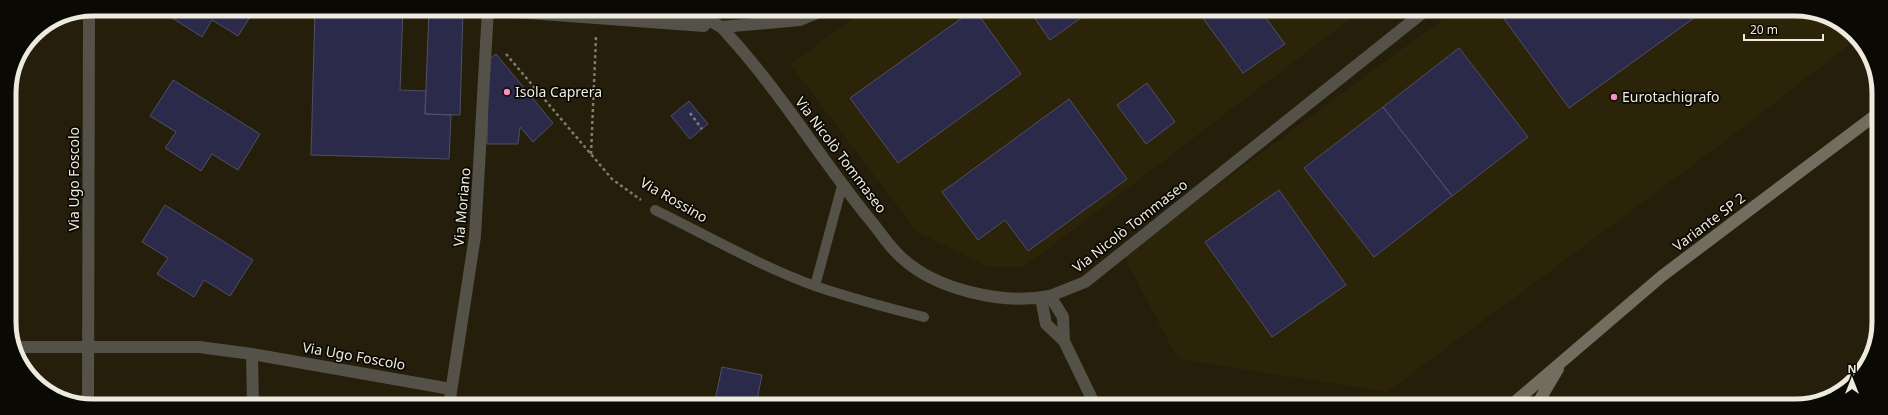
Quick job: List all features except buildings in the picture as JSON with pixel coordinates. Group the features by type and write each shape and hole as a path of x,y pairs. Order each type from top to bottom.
{"main road":[{"name":"Variante SP 2","path":"1518,399 1564,360 1589,336 1662,276 1872,118"},
{"name":"Variante SP 2","path":"1540,399 1564,360"}],"street":[{"name":"Via Ugo Foscolo","path":"88,398 89,16"},
{"name":"Via Moriano","path":"450,399 475,236 488,16"},
{"path":"581,16 721,27 800,20 810,16"},
{"path":"690,16 721,27"},
{"name":"Via Nicolò Tommaseo","path":"721,27 745,53 842,186 901,258 918,271 935,280 984,295 1011,298 1045,297 1085,282 1418,16"},
{"path":"1045,297 1046,324 1064,341 1092,399"},
{"path":"1045,297 1063,317 1064,341"},
{"name":"Via Ugo Foscolo","path":"20,347 199,347 252,354 451,389"},
{"path":"252,354 253,399"}],"lane":[{"path":"815,286 842,186"},
{"name":"Via Rossino","path":"655,210 756,261 815,286 924,317"}],"path":[{"path":"591,154 597,17"},
{"name":"Via Rossino","path":"487,28 499,46 612,180 655,210"},
{"path":"690,113 702,129"}],"shaded area":[{"path":"856,16 1354,16 1024,267 988,267 917,232 790,64"},
{"path":"1447,16 1795,16 1810,17 1834,26 1853,42 1720,145 1387,392 1178,359 1123,255"}],"place":[{"name":"Isola Caprera","path":"507,92"},
{"name":"Eurotachigrafo","path":"1614,97"}]}
